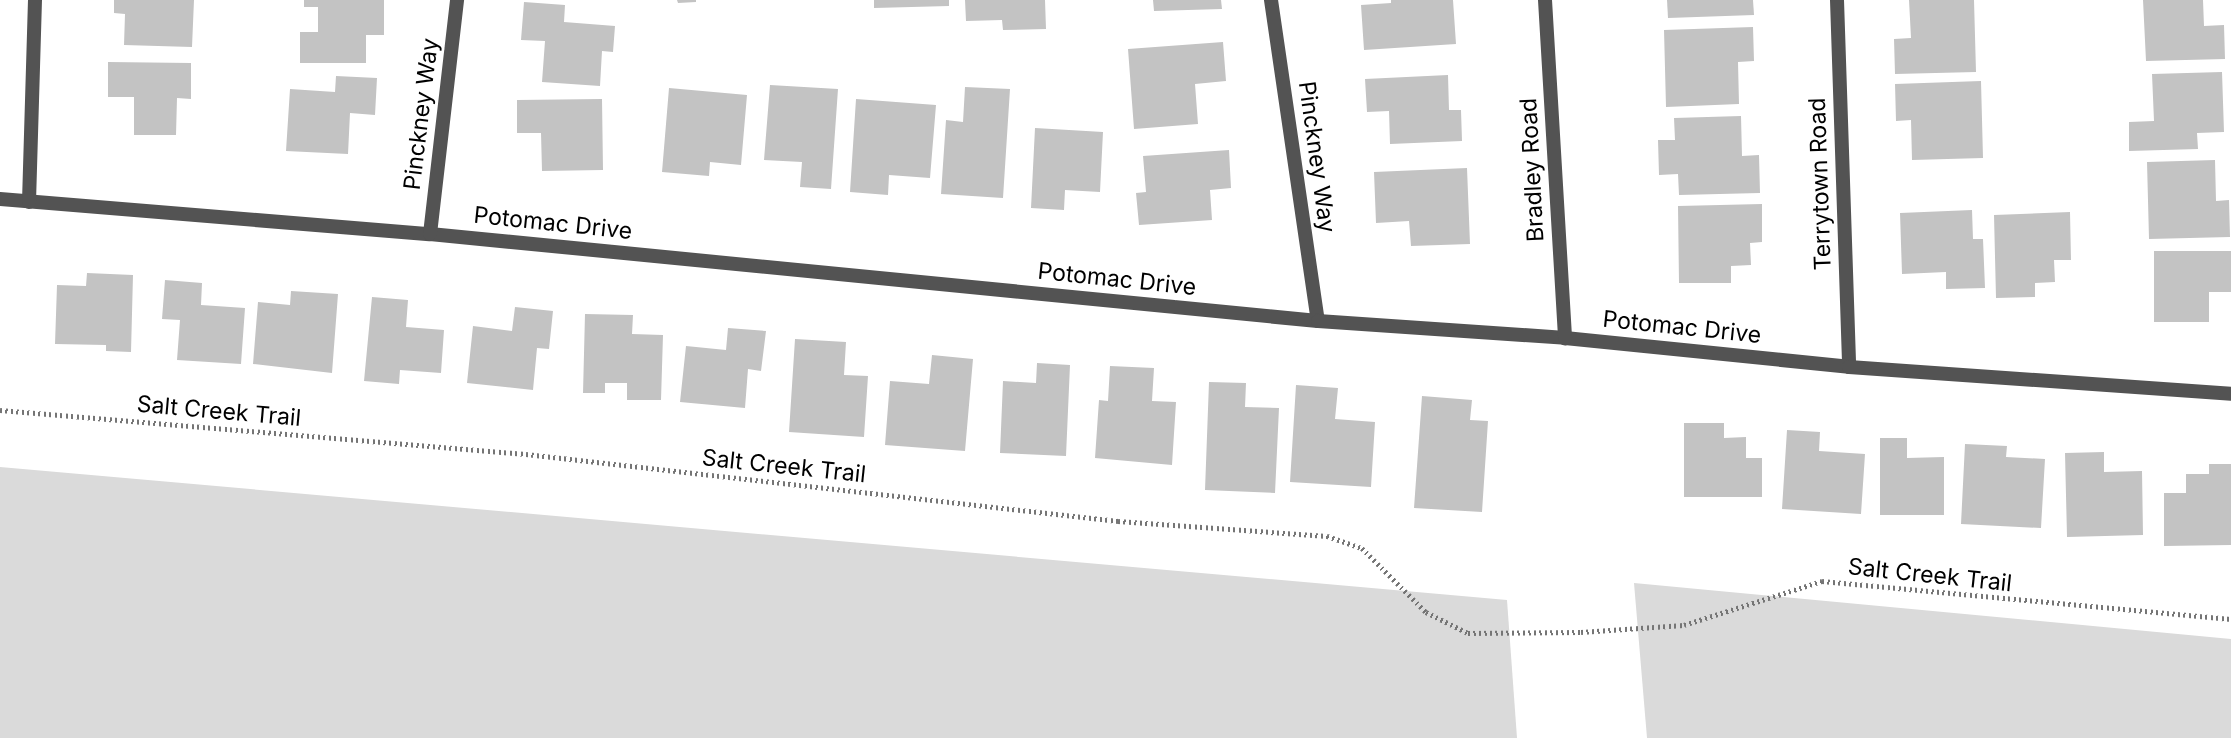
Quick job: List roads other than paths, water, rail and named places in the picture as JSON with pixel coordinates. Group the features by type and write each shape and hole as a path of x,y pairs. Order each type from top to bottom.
{"street":[{"path":"29,202 35,0"},
{"name":"Pinckney Way","path":"430,234 457,0"},
{"name":"Pinckney Way","path":"1271,0 1318,321"},
{"name":"Bradley Road","path":"1545,0 1565,338"},
{"name":"Terrytown Road","path":"1837,0 1849,367"},
{"name":"Potomac Drive","path":"0,199 430,234 1318,321 1565,338 1849,367 2231,394"}]}
